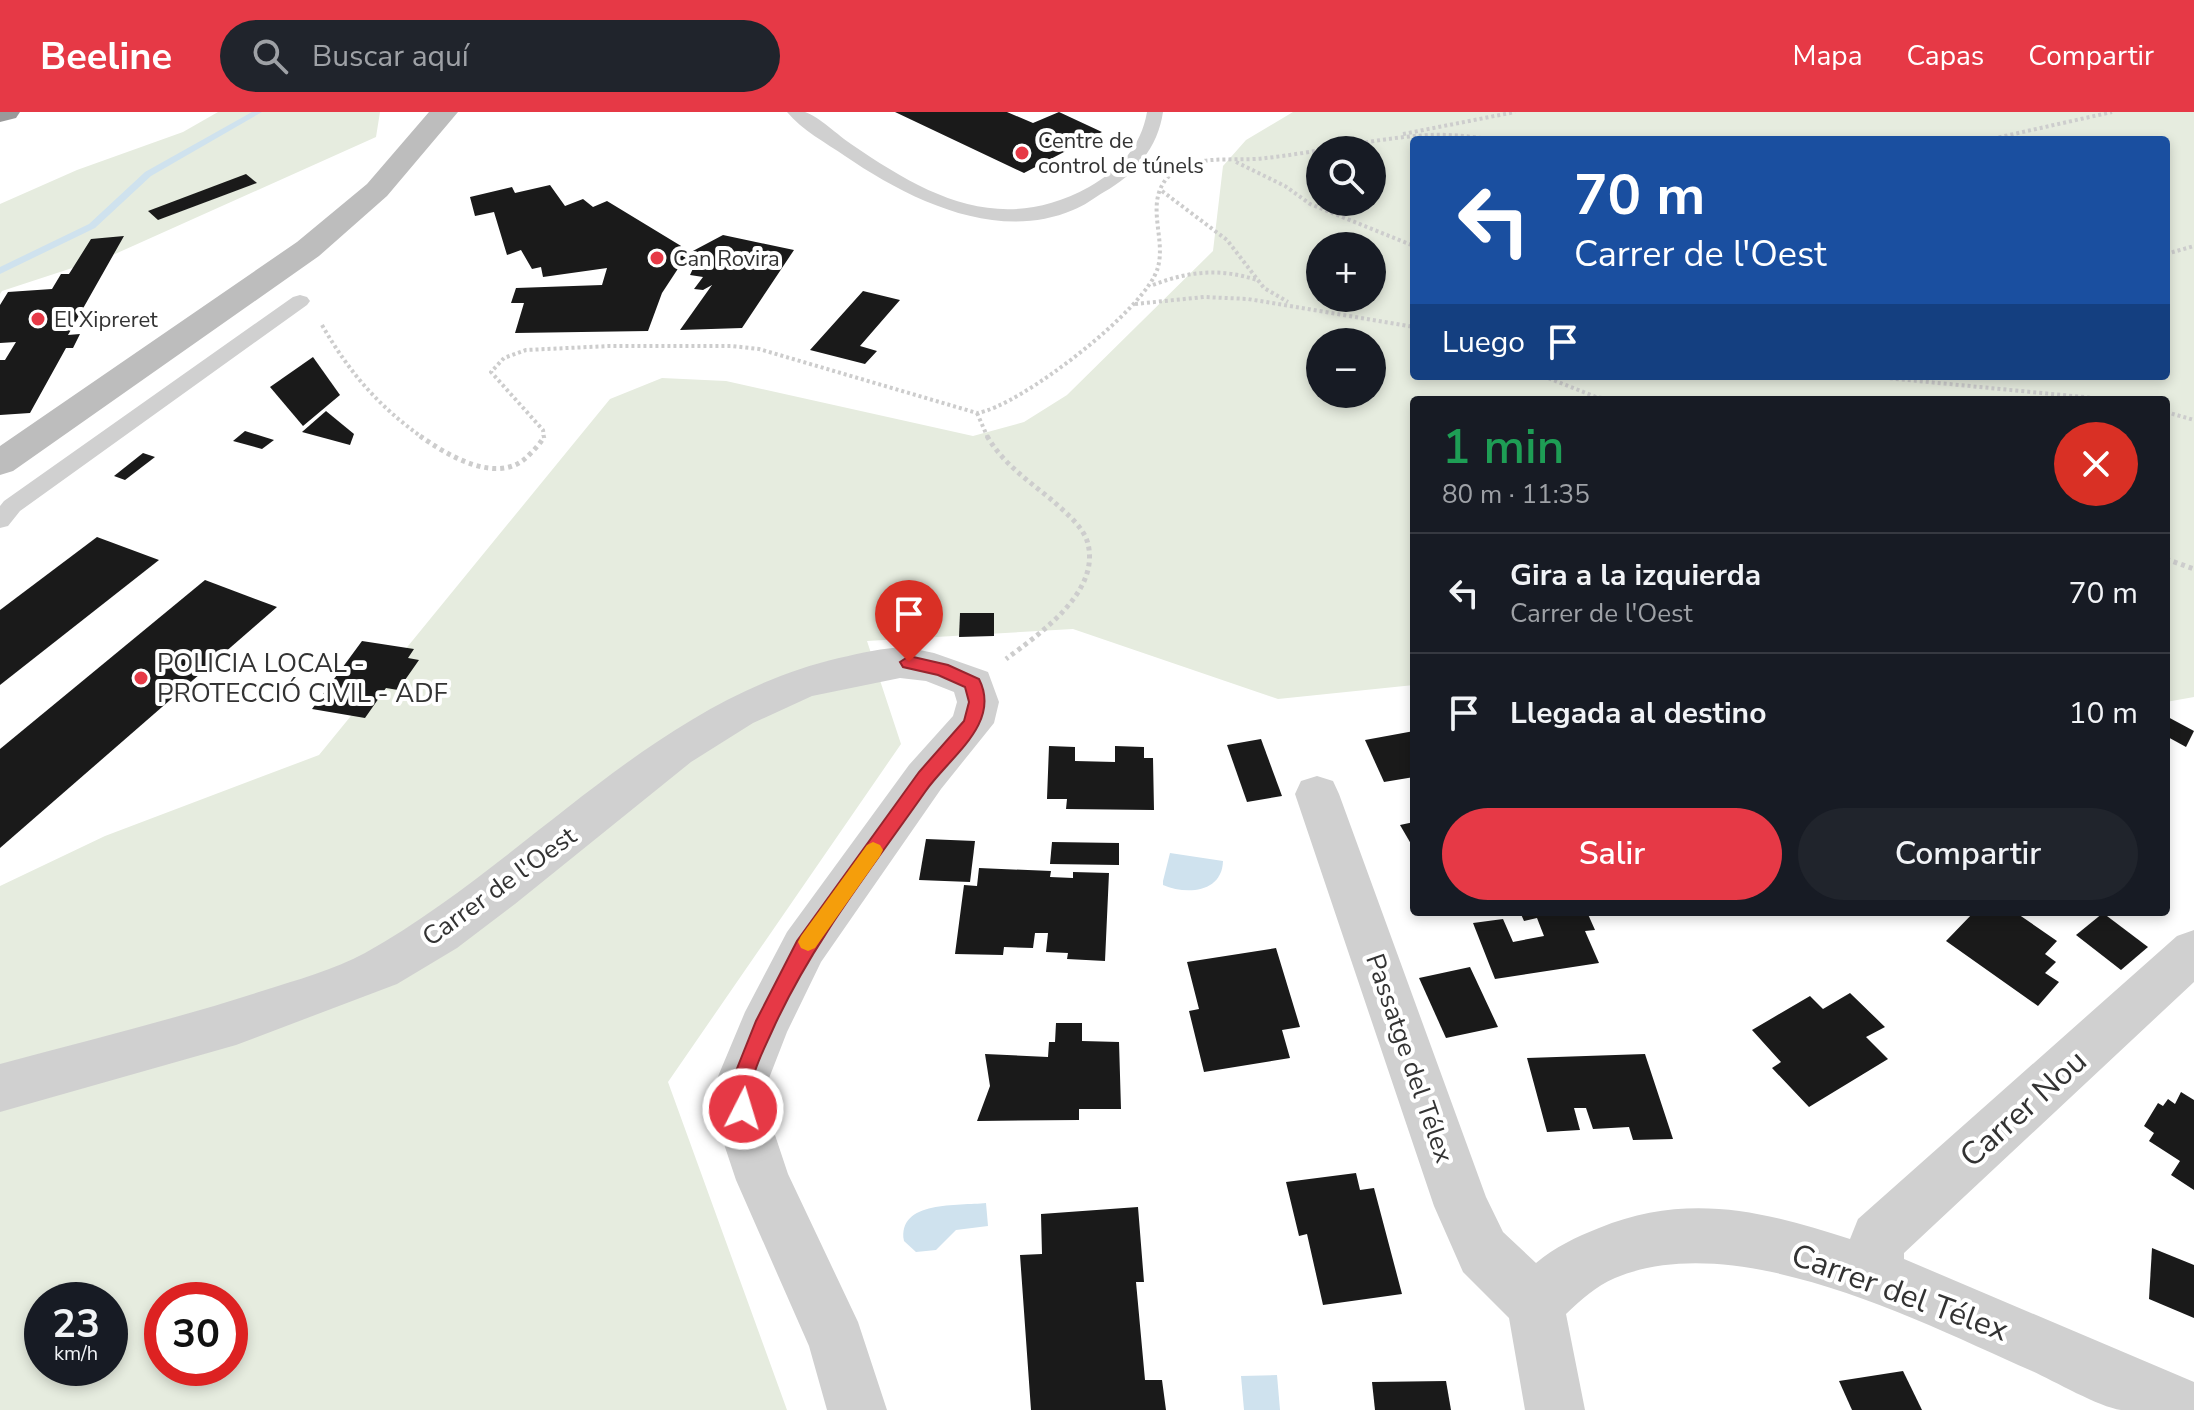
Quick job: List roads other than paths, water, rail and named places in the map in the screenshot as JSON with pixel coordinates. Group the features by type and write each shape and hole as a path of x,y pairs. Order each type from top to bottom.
{"highway":[{"path":"0,114 6,112"}],"street":[{"path":"0,463 308,249 377,190 444,112"},
{"name":"Carrer de l'Oest","path":"0,1088 265,1013 379,970 460,920 652,768 705,731 812,678 909,662 942,670 973,683 978,702 972,723 925,777 804,947 763,1028 740,1086 747,1132 763,1180 837,1343 857,1410"},
{"name":"Passatge del Télex","path":"1317,794 1462,1206 1483,1252 1535,1303"},
{"name":"Carrer Nou","path":"1873,1276 1878,1239 2194,951"},
{"name":"Carrer del Télex","path":"1535,1303 1576,1268 1657,1238 1703,1235 1743,1240 1816,1256 1873,1276 2067,1355 2186,1410"},
{"path":"1535,1303 1555,1410"}],"lane":[{"path":"795,112 895,180 985,215 1019,218 1074,204 1119,174 1145,148 1155,112"},
{"path":"0,521 12,506 300,301"}],"water":[{"path":"1170,853 1223,861 1221,872 1216,880 1201,889 1182,890 1163,885"},
{"path":"986,1203 988,1226 956,1230 936,1250 916,1252 904,1241 904,1228 910,1218 920,1212 946,1206"},
{"path":"1277,1375 1280,1410 1244,1410 1241,1376"}],"waterway":[{"path":"0,271 92,226 148,174 258,112"}],"place":[{"name":"Centre de control de túnels","path":"1022,153"},
{"name":"Can Rovira","path":"657,258"},
{"name":"El Xipreret","path":"38,319"},
{"name":"POLICIA LOCAL - PROTECCIÓ CIVIL - ADF","path":"141,678"}]}
